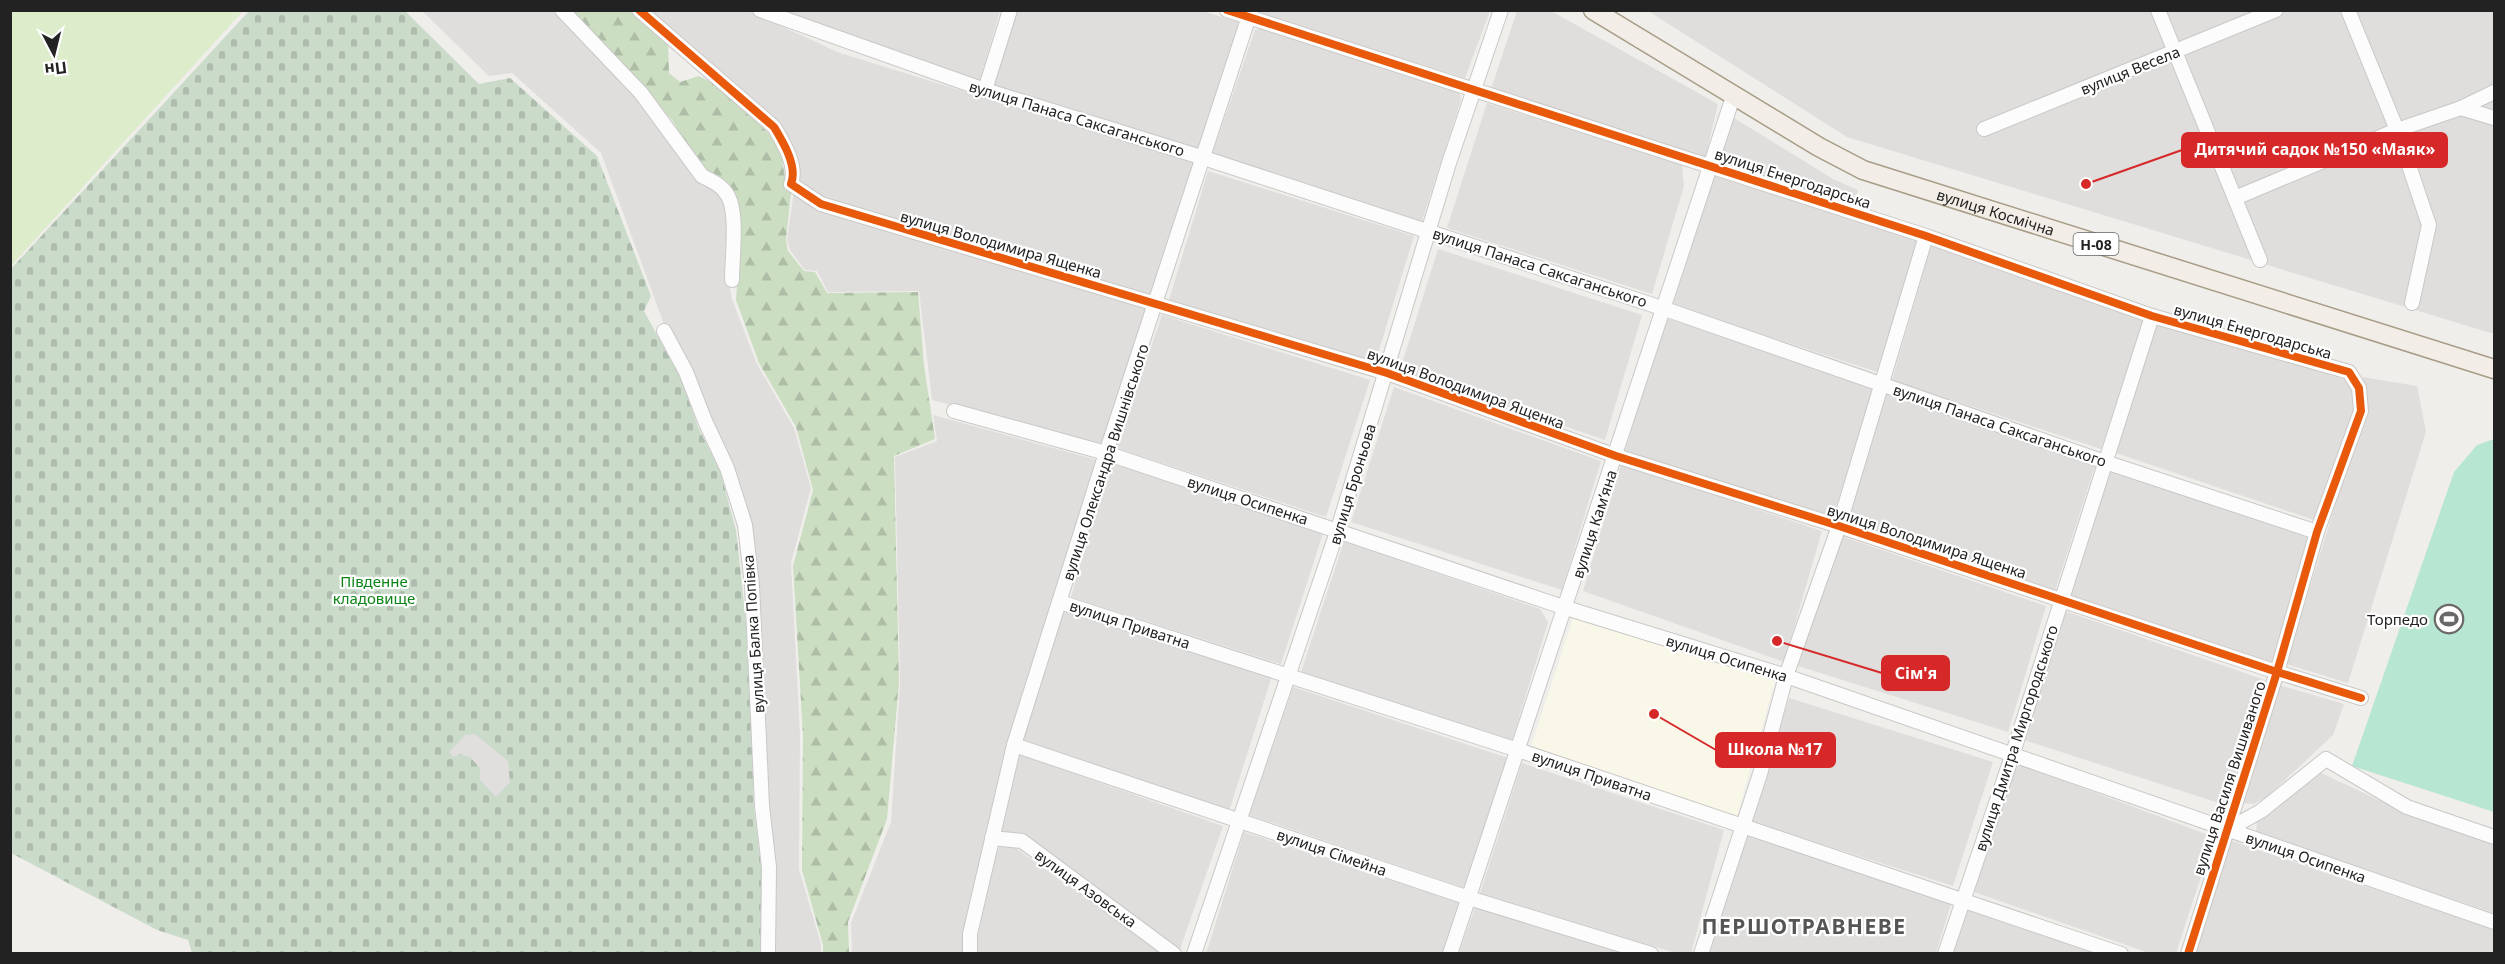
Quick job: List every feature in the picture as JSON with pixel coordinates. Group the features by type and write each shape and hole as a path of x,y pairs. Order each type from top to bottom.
{"main road":[{"name":"вулиця Космічна","path":"1593,10 1819,147 1863,170 2494,369"}],"street":[{"path":"562,10 641,93 702,176 717,183 728,196 733,214 732,280"},
{"name":"вулиця Володимира Ященка","path":"639,10 774,127 794,173 791,184 821,204 1387,373 1616,456 1839,526 2361,698"},
{"name":"вулиця Панаса Саксаганського","path":"760,10 985,90 1204,158 1662,308 2105,462 2317,532"},
{"path":"985,90 1010,10"},
{"name":"вулиця Енергодарська","path":"1227,10 1250,14 1926,236 2152,316 2349,372"},
{"name":"вулиця Броньова","path":"1194,954 1338,529 1473,89 1501,10"},
{"path":"2158,10 2260,260"},
{"name":"вулиця Весела","path":"1984,129 2276,10"},
{"path":"2348,10 2397,130 2429,225 2412,303"},
{"name":"вулиця Олександра Вишнівського","path":"970,954 970,934 1014,745 1106,453 1157,304 1250,14"},
{"path":"2235,198 2397,130 2461,108 2494,92"},
{"name":"вулиця Кам’яна","path":"1450,954 1734,94"},
{"path":"2461,108 2494,117"},
{"path":"1701,954 1760,774 1786,676 1839,526 1926,236"},
{"name":"вулиця Дмитра Миргородського","path":"1945,954 2013,753 2152,316"},
{"name":"вулиця Балка Попівка","path":"664,331 686,372 727,468 745,525 753,596 762,806 769,867 768,954"},
{"name":"вулиця Василя Вишиваного","path":"2188,954 2277,672 2317,532 2361,411 2359,388 2349,372"},
{"name":"вулиця Осипенка","path":"954,411 1106,453 1338,529 1566,608 1786,676 2494,922"},
{"name":"вулиця Приватна","path":"1060,602 1518,750 2121,954"},
{"name":"вулиця Сімейна","path":"1014,745 1469,898 1651,954"},
{"path":"2227,830 2261,811 2325,759 2407,807 2494,837"},
{"name":"вулиця Азовська","path":"992,838 1022,841 1174,954"}],"shaded area":[{"path":"1256,10 1490,11 1465,78 1255,13"},
{"path":"422,11 557,11 638,95 724,198 730,216 728,279 732,299 756,362 794,428 811,488 791,563 800,735 799,869 821,944 821,953 770,953 747,526 665,327 601,153 512,73 489,76"},
{"path":"643,11 748,11 840,53 1196,163 1155,297 816,196 797,185 797,168 784,128"},
{"path":"776,11 1000,11 979,83"},
{"path":"1015,11 1202,11 1242,23 1199,153 992,87"},
{"path":"1517,11 1551,11 1718,104 1705,159 1491,89"},
{"path":"1648,11 2494,11 2494,334 1847,137"},
{"path":"1265,27 1459,91 1461,100 1421,224 1215,158 1213,151 1255,30"},
{"path":"1487,103 1682,165 1684,186 1652,294 1447,228"},
{"path":"1734,118 1833,179 1858,190 1853,208 1718,162"},
{"path":"1208,171 1414,236 1375,363 1169,300"},
{"path":"1714,176 1918,240 1877,372 1673,305"},
{"path":"794,191 1146,307 1103,444 932,400 919,291 828,292 817,271 805,270 790,250 787,239"},
{"path":"1931,246 2143,321 2101,449 1892,380"},
{"path":"1438,249 1642,315 1605,440 1400,370"},
{"path":"1162,315 1370,380 1326,517 1116,448"},
{"path":"1666,318 1874,386 1833,517 1625,451"},
{"path":"2155,322 2346,380 2353,392 2354,412 2314,520 2116,453"},
{"path":"2363,377 2417,386 2426,432 2348,683 2286,664 2365,409"},
{"path":"1394,387 1601,461 1562,590 1351,522"},
{"path":"1885,393 2095,466 2055,591 1848,524"},
{"path":"933,415 1097,460 964,953 852,953 851,923 891,822 900,683 895,457 937,441"},
{"path":"1109,462 1324,530 1281,664 1071,597"},
{"path":"1621,464 1822,531 1784,662 1583,591"},
{"path":"2107,467 2310,535 2273,663 2066,596"},
{"path":"1841,536 2046,606 2008,732 1798,666"},
{"path":"1344,541 1540,609 1548,622 1512,741 1301,672"},
{"path":"1064,610 1271,679 1229,811 1023,741"},
{"path":"2065,611 2265,680 2225,805 2024,740"},
{"path":"1573,618 1775,681 1737,816 1531,747"},
{"path":"2279,685 2344,704 2333,735 2268,796 2254,804 2240,803"},
{"path":"1293,687 1508,758 1468,889 1249,815"},
{"path":"1789,698 1993,762 1953,886 1749,821"},
{"path":"475,734 508,761 510,782 496,797 480,780 480,768 470,757 460,754 454,757 449,752 465,735"},
{"path":"1018,754 1223,826 1179,952 998,832"},
{"path":"1522,763 1724,830 1691,953 1676,953 1480,893"},
{"path":"2016,763 2214,837 2176,953 2149,953 1971,891"},
{"path":"2319,772 2383,802 2494,840 2494,913 2256,832 2257,822"},
{"path":"1244,832 1461,903 1443,953 1206,954"},
{"path":"1750,835 1951,904 1936,953 1708,954 1740,842"},
{"path":"2232,841 2494,930 2494,953 2194,954 2226,845"},
{"path":"1002,845 1013,846 1160,953 974,954 996,851"},
{"path":"1475,907 1621,953 1459,953"},
{"path":"1962,908 2100,953 1948,954"}],"green space":[{"path":"10,11 243,11 11,266"},
{"name":"Південне кладовище","path":"249,11 405,11 479,84 510,78 597,156 651,296 644,311 682,381 698,427 720,471 736,530 749,650 754,808 761,865 761,953 192,953 188,940 157,930 11,853 10,270"},
{"path":"569,11 632,11 668,42 669,73 680,82 699,76 727,91 772,137 781,154 786,183 791,193 786,239 788,251 804,271 815,272 827,293 918,292 924,365 935,439 894,456 899,682 887,819 848,922 849,953 823,953 823,945 802,870 803,736 793,566 813,490 796,427 759,363 736,300 738,270 736,206 729,184 701,168 672,120"},
{"name":"Торпедо","path":"2494,439 2494,812 2352,766 2454,472 2477,445"}],"cycle path":[{"path":"639,10 774,127 791,162 793,170 791,184 821,204 1387,373 1616,456 1839,526 2361,698"},
{"path":"1227,10 1926,236 2152,316 2349,372 2359,388 2361,411 2317,532 2277,672 2188,954"}],"place":[{"name":"Дитячий садок №150 «Маяк»","path":"2086,184"},
{"name":"Торпедо","path":"2449,619"},
{"name":"Сім'я","path":"1777,641"},
{"name":"Школа №17","path":"1654,714"}],"district":[{"name":"ПЕРШОТРАВНЕВЕ","path":"1804,926"}]}
